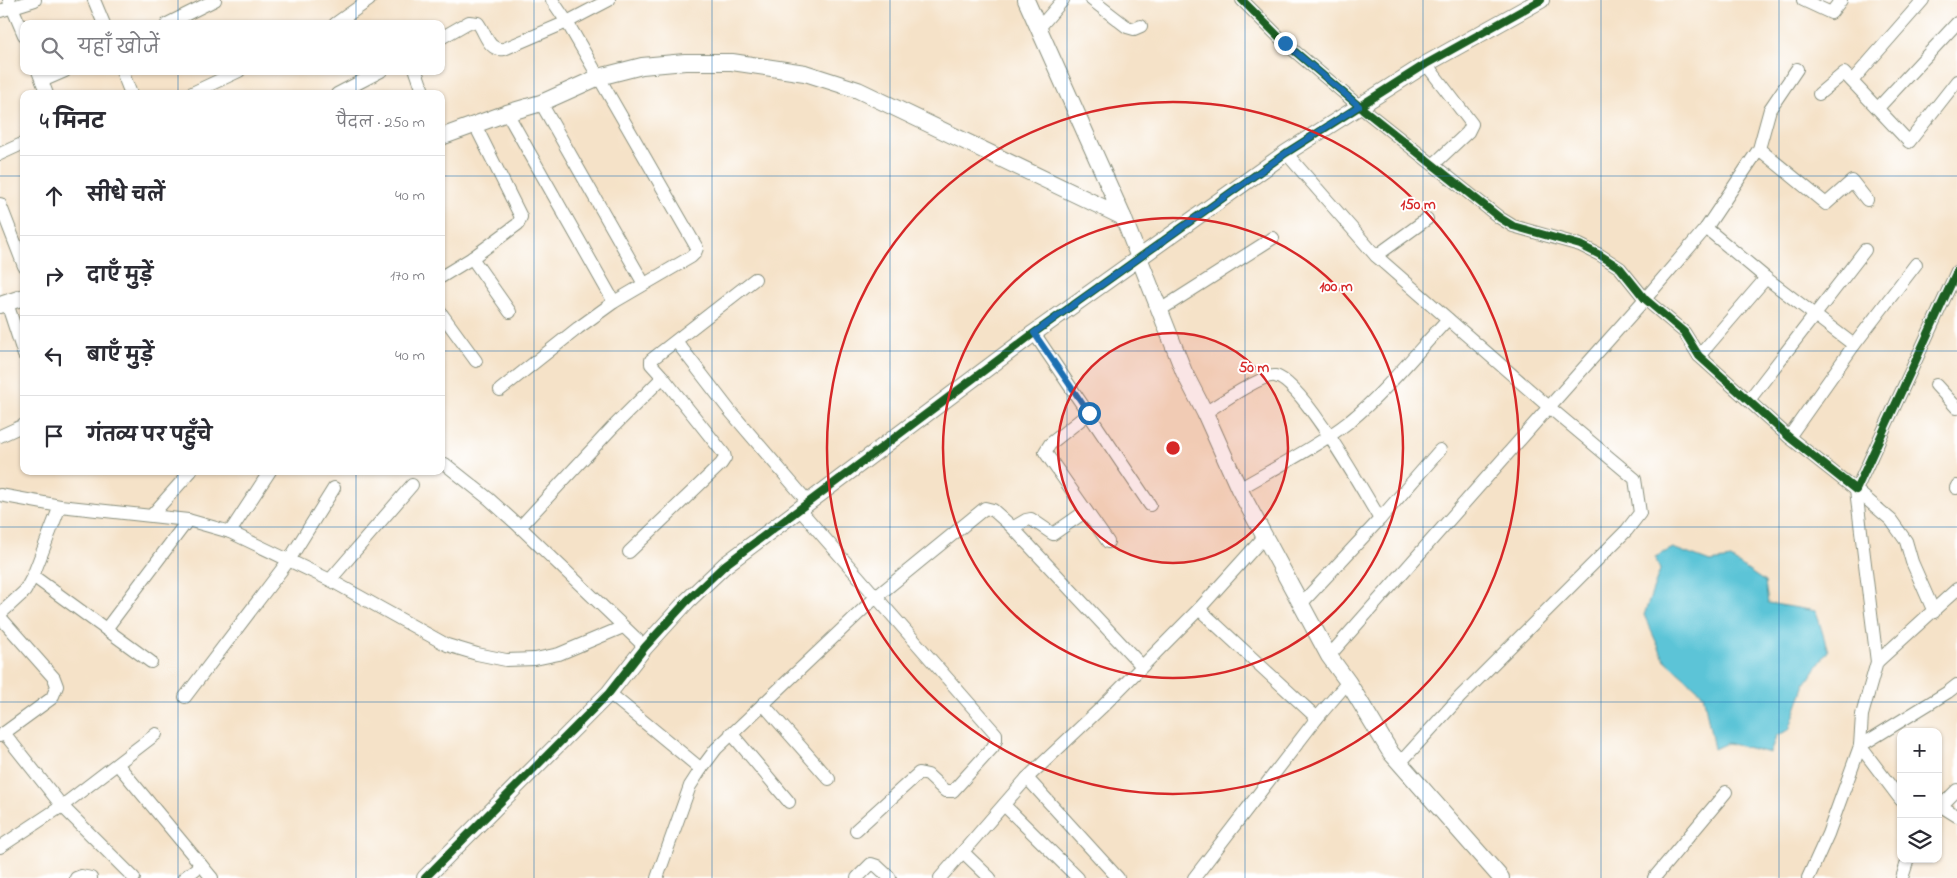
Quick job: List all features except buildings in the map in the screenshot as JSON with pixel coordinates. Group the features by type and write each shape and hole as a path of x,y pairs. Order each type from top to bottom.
{"street":[{"path":"20,29 7,6 35,0"},
{"path":"94,0 102,20"},
{"path":"175,20 215,0"},
{"path":"341,20 369,0"},
{"path":"500,390 614,302 691,257 697,248 567,22 552,0"},
{"path":"445,36 470,22 475,22 481,26 490,45 499,50 567,22 610,0"},
{"path":"1026,0 1123,217 1184,372 1205,413 1239,489 1264,537 1329,656 1348,682 1391,753 1495,875"},
{"path":"1039,28 1064,0"},
{"path":"1092,0 1127,27 1134,29 1141,26"},
{"path":"1242,0 1285,43 1359,106 1487,208 1513,226 1580,245 1620,268 1645,299 1684,332 1699,356 1789,437 1891,520 1906,542 1912,562 1934,612"},
{"path":"425,878 609,693 645,647 687,600 725,565 1034,333 1286,153 1426,64 1541,0"},
{"path":"1803,0 1831,13 1841,0"},
{"path":"1852,81 1923,0"},
{"path":"1878,108 1957,22"},
{"path":"445,136 541,103 599,77 642,66 685,62 732,62 805,73 858,90 1123,217"},
{"path":"1426,64 1472,124 1468,132 1434,164"},
{"path":"1329,656 1706,228 1759,149 1770,109 1797,69"},
{"path":"1819,94 1844,73 1909,142 1957,80"},
{"path":"124,75 129,90"},
{"path":"199,90 230,75"},
{"path":"345,90 373,75"},
{"path":"417,75 423,90"},
{"path":"40,76 45,90"},
{"path":"541,103 644,284"},
{"path":"507,113 614,302"},
{"path":"445,275 472,258 518,224 521,217 476,125"},
{"path":"0,154 20,145"},
{"path":"1759,149 1826,204 1852,180 1868,200"},
{"path":"1286,153 1376,256 1549,407 1635,479 1640,513 1627,530 1460,697 1400,763"},
{"path":"0,204 20,256"},
{"path":"1376,256 1428,220"},
{"path":"1706,228 1766,278 1854,345"},
{"path":"1160,310 1273,238"},
{"path":"1749,400 1865,250"},
{"path":"472,258 510,312"},
{"path":"1789,437 1854,345 1916,264"},
{"path":"1808,878 1828,834 1860,746 1862,715 1877,662 1856,490 1957,270"},
{"path":"1699,356 1766,278"},
{"path":"629,552 725,458 724,454 650,362 755,279"},
{"path":"20,298 4,304 20,345"},
{"path":"445,318 476,361"},
{"path":"1239,489 1329,435 1350,420 1372,400 1448,319"},
{"path":"1034,333 1150,505"},
{"path":"676,341 876,597 993,729 996,740 993,747 953,791 946,791 928,775 919,773 856,830"},
{"path":"1205,413 1262,378 1274,375 1286,380 1329,435 1380,520"},
{"path":"520,527 662,376"},
{"path":"1936,385 1957,408"},
{"path":"1089,413 1050,444 1045,452 1108,542"},
{"path":"0,436 20,427"},
{"path":"1301,604 1380,520 1440,450"},
{"path":"445,464 520,527 645,647"},
{"path":"152,515 187,475"},
{"path":"230,532 267,475"},
{"path":"330,580 412,485"},
{"path":"186,697 289,560 334,488"},
{"path":"0,494 60,506 188,520 230,532 330,580 447,645 506,660 535,659 559,654 623,627"},
{"path":"60,506 33,576 25,591 0,615 54,678 57,686 52,698 2,735 62,806 134,878"},
{"path":"657,878 690,786 716,749 876,597 985,508 993,510 1011,526 1142,666"},
{"path":"1011,526 1014,527 1031,519 1053,534 1086,511"},
{"path":"106,629 188,520"},
{"path":"940,878 1027,778 1101,708 1199,609 1264,537"},
{"path":"33,576 151,662"},
{"path":"1877,662 1957,589"},
{"path":"1199,609 1317,718"},
{"path":"1194,878 1317,718 1348,682"},
{"path":"1860,746 1957,685"},
{"path":"609,693 701,769"},
{"path":"763,704 829,778"},
{"path":"731,733 789,802"},
{"path":"0,847 62,806 118,765 156,734"},
{"path":"1860,746 1897,795"},
{"path":"118,765 212,878"},
{"path":"1027,778 1118,878"},
{"path":"1942,804 1957,790"},
{"path":"1654,878 1726,792"},
{"path":"1004,805 1078,878"},
{"path":"1942,808 1957,816"},
{"path":"963,852 990,878"},
{"path":"1902,878 1907,863"},
{"path":"857,878 871,864 877,866 890,878"},
{"path":"184,878 201,865"},
{"path":"76,878 81,876 91,878"}],"water":[{"path":"1673,548 1710,562 1731,559 1765,582 1768,603 1816,611 1828,651 1805,684 1789,730 1776,736 1770,753 1727,743 1714,749 1703,694 1664,659 1644,615 1660,570 1655,557"}],"cycle path":[{"path":"1242,0 1285,43 1359,106 1500,218 1513,226 1580,245 1620,268 1645,299 1684,332 1699,356 1789,437 1856,490 1957,271"},
{"path":"425,878 609,693 645,647 687,601 725,565 1034,333 1286,153 1426,64 1541,0"}],"route":[{"path":"1089,413 1034,333 1286,153 1359,106 1285,43"}]}
